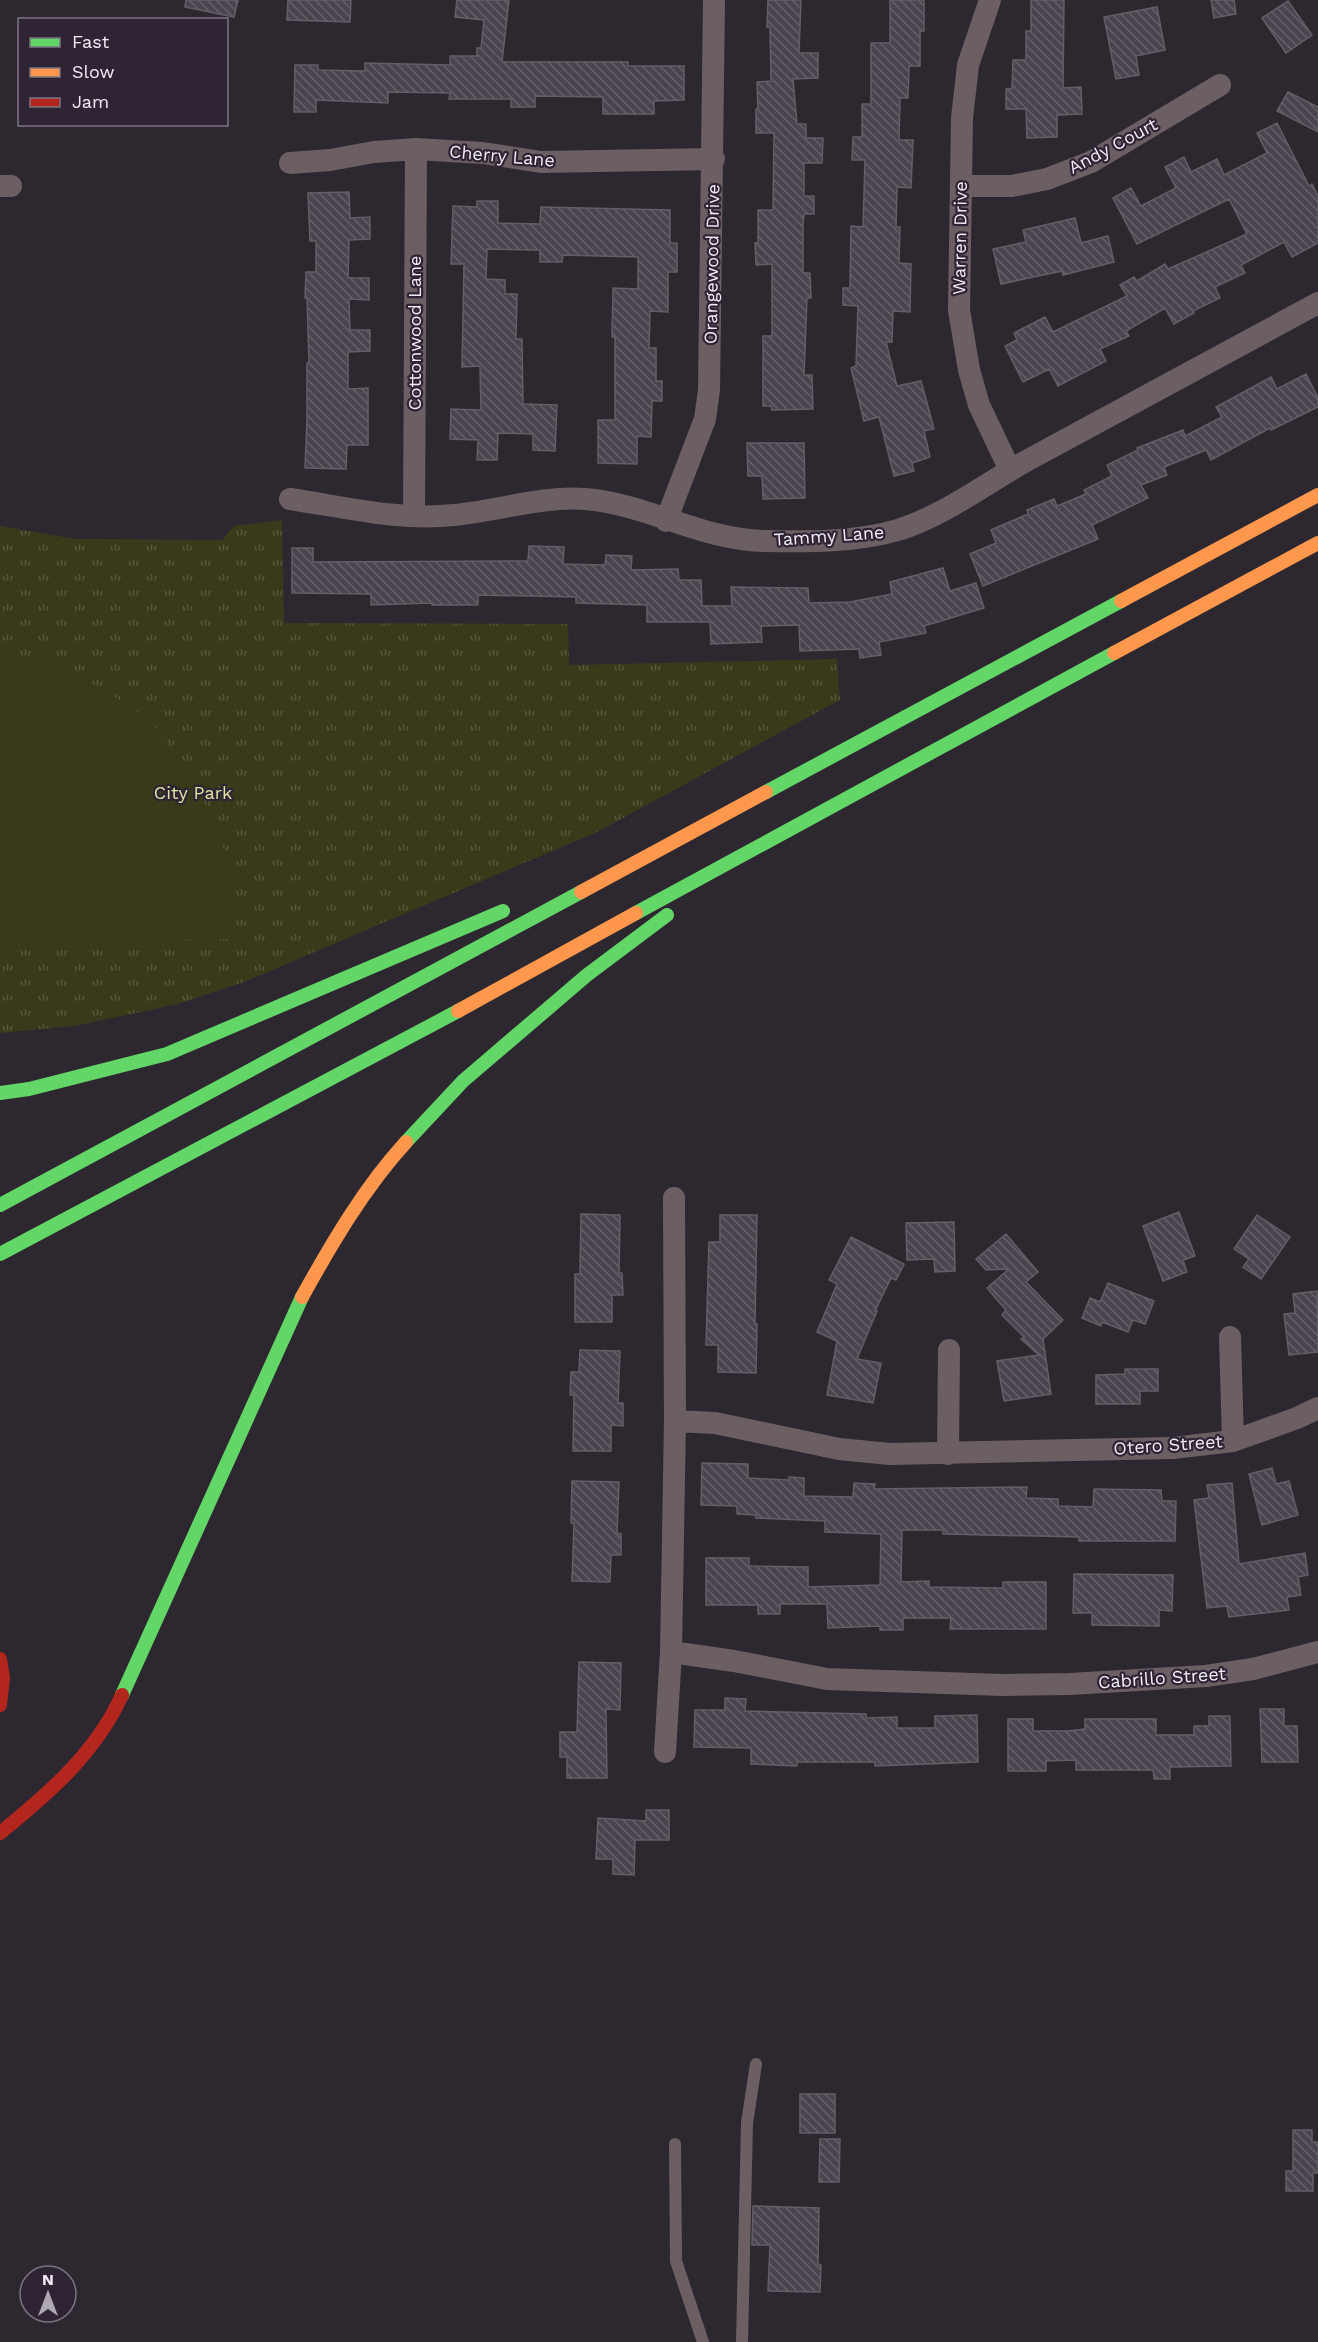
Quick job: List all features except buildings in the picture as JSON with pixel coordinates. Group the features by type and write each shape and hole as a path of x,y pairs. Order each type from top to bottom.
{"highway":[{"path":"0,1204 1318,495"},
{"path":"0,1254 463,1009 764,842 1318,543"},
{"path":"0,1833 42,1799 78,1763 114,1712 302,1298 335,1238 386,1164 464,1081 587,975 764,842"},
{"path":"536,901 602,879"},
{"path":"0,1093 29,1089 167,1054 514,908"},
{"path":"0,1659 3,1678 0,1705"}],"street":[{"name":"Orangewood Drive","path":"666,520 705,419 709,390 714,159 714,0"},
{"name":"Warren Drive","path":"990,0 968,65 962,118 959,310 969,370 979,405 1010,470"},
{"name":"Andy Court","path":"961,186 1012,186 1047,179 1090,162 1220,85"},
{"name":"Cherry Lane","path":"290,163 416,149 483,153 541,162 714,159"},
{"name":"Cottonwood Lane","path":"414,516 416,149"},
{"name":"Tammy Lane","path":"290,499 382,514 414,516 454,515 548,499 586,499 624,506 718,536 764,541 860,537 895,531 930,518 1010,470 1318,303"},
{"path":"665,1752 671,1652 675,1421 674,1198"},
{"path":"1230,1337 1233,1441"},
{"path":"948,1454 949,1350"},
{"name":"Otero Street","path":"675,1421 714,1423 839,1449 890,1454 948,1454 1173,1448 1233,1441 1318,1408"},
{"name":"Cabrillo Street","path":"671,1652 734,1661 826,1679 1004,1685 1070,1684 1206,1676 1254,1669 1318,1652"}],"lane":[{"path":"742,2342 747,2123 756,2064"},
{"path":"675,2144 676,2261 703,2342"}],"green space":[{"name":"City Park","path":"282,520 284,623 568,624 569,665 837,659 840,700 597,832 244,982 178,1004 74,1026 0,1033 0,526 75,539 222,540 234,526"},
{"path":"0,653 38,660 80,677 136,711 155,727 196,788 220,836 230,878 228,939 0,942"}],"traffic: fast":[{"path":"766,792 1121,601"},
{"path":"636,913 1114,653"},
{"path":"0,1205 581,892"},
{"path":"0,1093 29,1089 167,1054 503,911"},
{"path":"406,1142 463,1081 587,975 667,915"},
{"path":"0,1254 458,1011"},
{"path":"122,1695 302,1297"}],"traffic: slow":[{"path":"1121,601 1318,495"},
{"path":"1114,653 1318,543"},
{"path":"581,892 766,792"},
{"path":"458,1011 636,913"},
{"path":"302,1297 337,1236 363,1197 406,1142"}],"traffic: jam":[{"path":"0,1659 3,1678 0,1705"},
{"path":"0,1833 36,1803 85,1754 99,1736 122,1695"}]}
